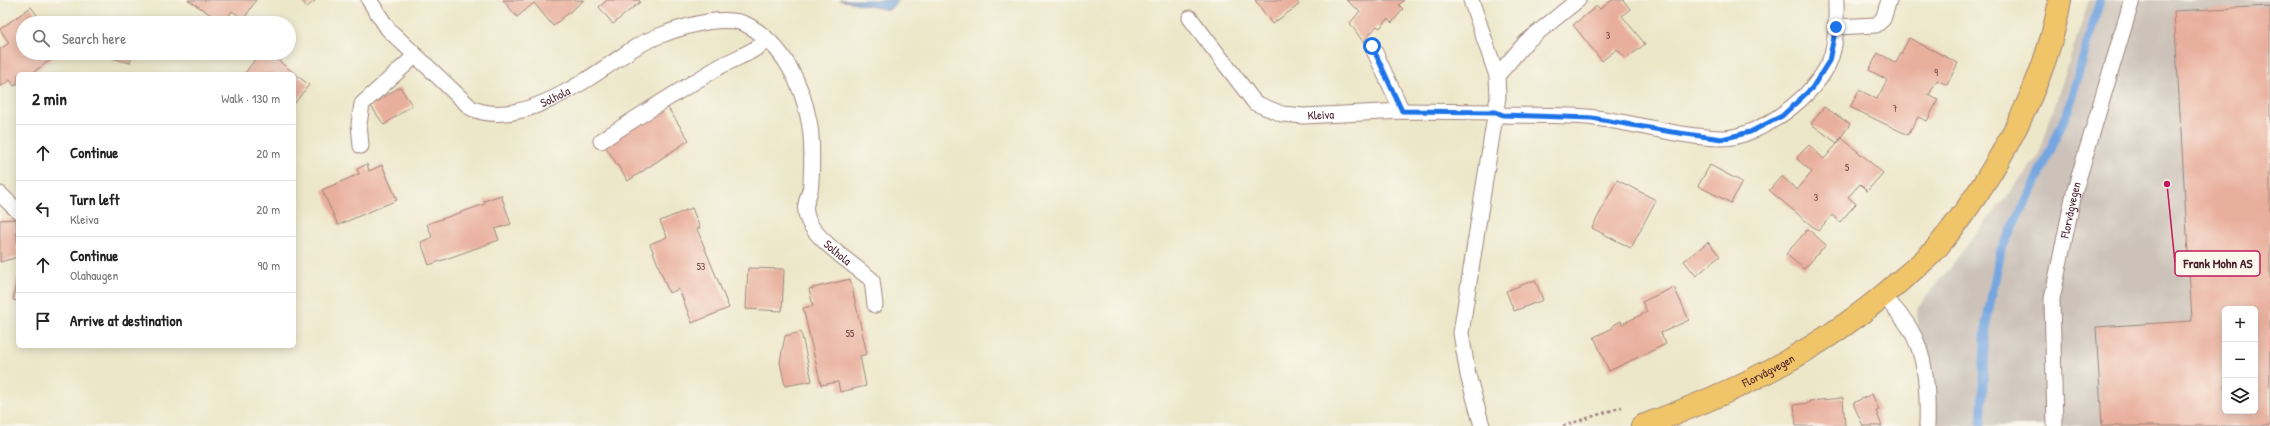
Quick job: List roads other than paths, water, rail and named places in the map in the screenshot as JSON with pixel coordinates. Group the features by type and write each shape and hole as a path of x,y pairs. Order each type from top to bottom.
{"main road":[{"name":"Florvågvegen","path":"1642,426 1693,408 1755,379 1795,358 1835,333 1884,296 1933,251 1995,166 2022,116 2044,63 2060,0"}],"lane":[{"name":"Solhola","path":"369,0 388,29 471,108 482,113 495,114 516,111 553,99 591,78 641,43 661,34 691,25 729,21 748,25 779,52 797,81 809,122 812,184 804,206 808,221 834,249 872,280 875,305"},
{"path":"1470,0 1497,76 1496,112 1461,333 1468,375 1482,426"},
{"path":"1497,76 1526,42 1578,0"},
{"name":"Kleiva","path":"1190,18 1255,103 1282,114 1304,116 1402,111 1496,112 1503,115 1592,118 1722,139 1750,132 1782,116 1812,88 1829,61 1836,27 1836,0"},
{"path":"1836,27 1876,25 1883,19 1889,0"},
{"name":"Florvågvegen","path":"2055,426 2052,299 2074,193 2132,0"},
{"path":"601,141 646,111 724,65 758,48 767,40"},
{"path":"1372,46 1402,111"},
{"path":"361,146 359,124 362,104 415,56"},
{"path":"0,194 16,209"},
{"path":"1884,296 1909,327 1920,352 1928,400 1927,426"}],"water":[{"path":"840,0 898,0 889,10"}],"waterway":[{"path":"1981,426 1986,323 2001,250 2038,178 2068,110 2100,0"}],"place":[{"name":"Frank Mohn AS","path":"2167,184"}]}
